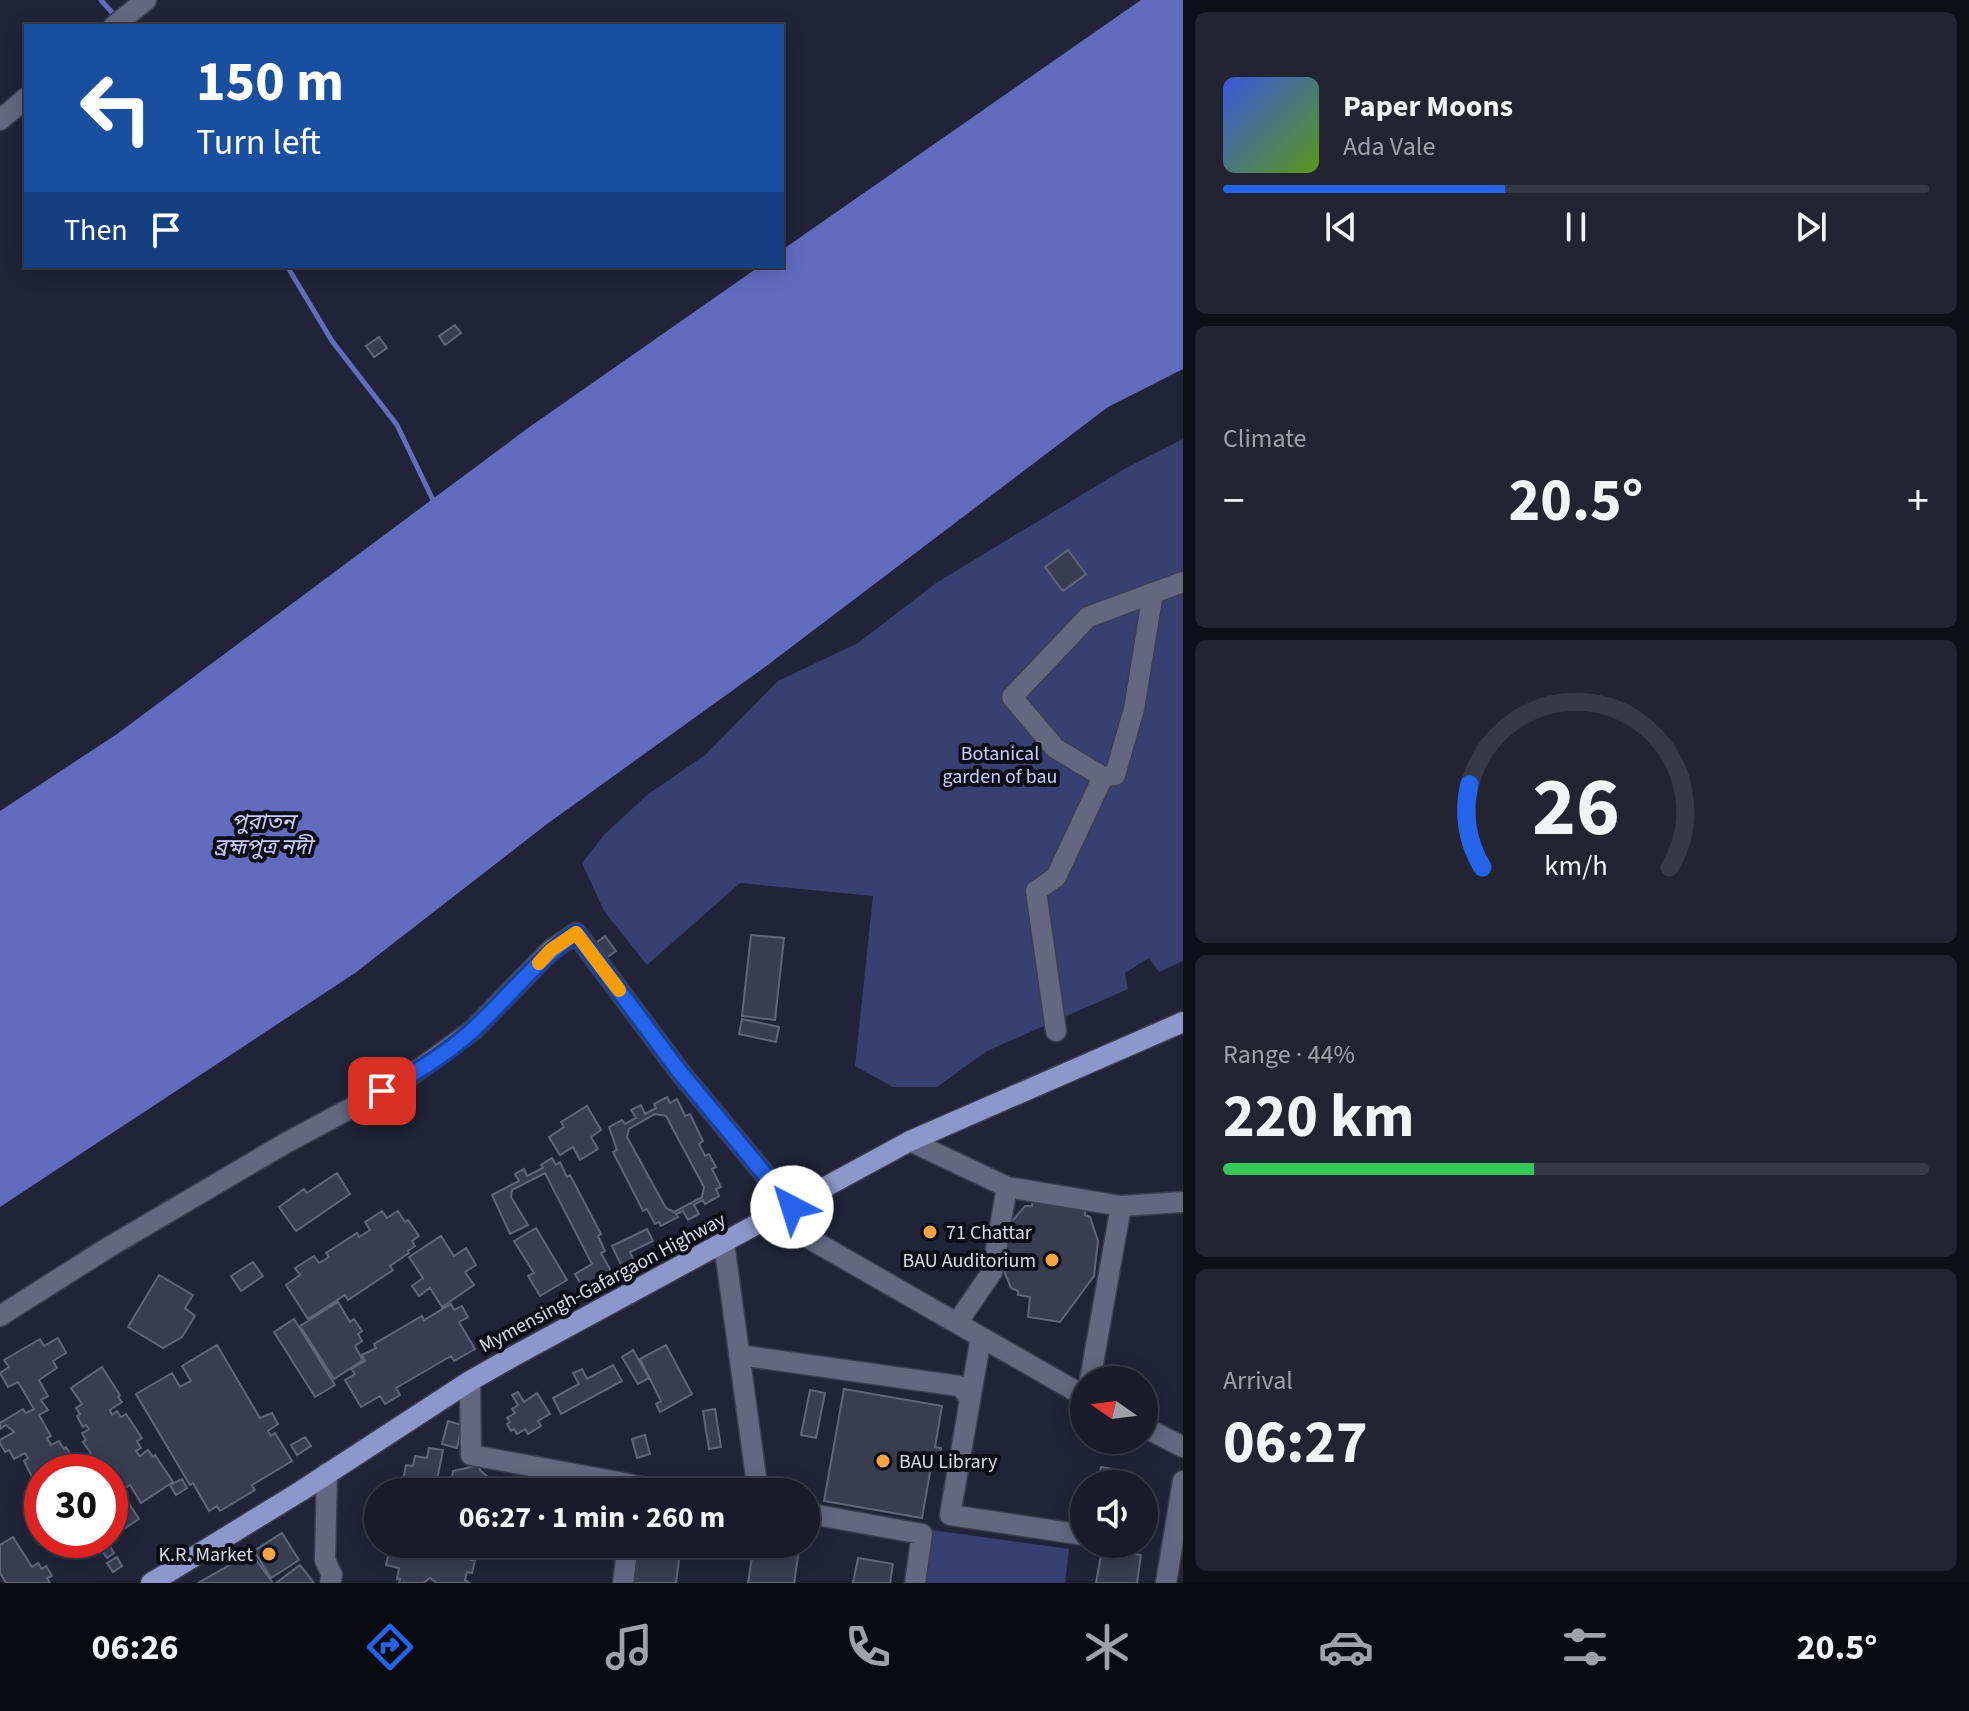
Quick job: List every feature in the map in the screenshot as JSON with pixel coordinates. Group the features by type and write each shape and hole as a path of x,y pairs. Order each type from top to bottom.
{"main road":[{"name":"Mymensingh-Gafargaon Highway","path":"151,1583 470,1381 910,1141 1183,1022"}],"street":[{"path":"116,24 146,0"},
{"path":"0,120 24,100"},
{"path":"1153,593 1134,709 1115,775 1103,777 1055,748 1012,697 1088,617 1153,593 1183,582"},
{"path":"1056,1031 1036,891 1056,877 1103,777"},
{"path":"0,1316 109,1247 284,1144 407,1078 473,1030 551,950 576,933 679,1071 792,1207 798,1232 1070,1388"},
{"path":"910,1141 1007,1187 1121,1206 1183,1202"},
{"path":"957,1323 992,1272 1007,1187"},
{"path":"1092,1366 1121,1206"},
{"path":"724,1243 756,1478"},
{"path":"981,1337 950,1515 1070,1533"},
{"path":"739,1355 959,1386 970,1401"},
{"path":"470,1381 471,1455 582,1478"},
{"path":"1158,1435 1183,1448"},
{"path":"327,1473 325,1560 332,1575 330,1583"},
{"path":"1166,1583 1183,1481"},
{"path":"820,1516 922,1534 915,1583"},
{"path":"623,1583 626,1558"}],"green space":[{"name":"Botanical garden of bau","path":"1183,439 1183,961 1159,972 1149,958 1125,973 1128,989 987,1051 937,1087 893,1087 855,1066 873,896 740,883 647,965 604,911 582,863 605,834 647,795 705,755 778,681 858,643 936,583 1126,468"},
{"path":"932,1530 1069,1549 1065,1583 925,1583"}],"water":[{"name":"পুরাতন ব্রহ্মপুত্র নদী","path":"1141,0 1183,0 1183,369 1108,407 765,667 547,824 355,973 0,1207 0,811 117,734 528,428 757,268 784,268 784,249"}],"building":[{"path":"455,325 461,333 445,345 439,336"},
{"path":"379,337 387,348 374,357 366,346"},
{"path":"1068,550 1086,574 1063,591 1045,567"},
{"path":"751,935 784,938 775,1020 742,1016"},
{"path":"605,936 616,951 606,958 596,943"},
{"path":"742,1019 779,1027 776,1042 739,1034"},
{"path":"667,1097 670,1103 677,1099 685,1116 690,1114 703,1141 699,1144 716,1167 712,1169 721,1187 716,1189 719,1196 705,1204 703,1200 694,1205 699,1214 688,1220 683,1211 661,1226 659,1222 655,1224 647,1209 643,1211 613,1152 617,1150 609,1127 622,1120 625,1124 636,1118 631,1110 641,1105 645,1114 656,1108 654,1104","holes":["655,1114 666,1116 704,1187 702,1197 674,1212 666,1208 627,1137 629,1129"]},
{"path":"587,1106 601,1130 591,1137 598,1149 580,1160 573,1147 560,1155 549,1137 564,1127 561,1122"},
{"path":"552,1158 556,1165 560,1162 567,1177 570,1175 601,1234 598,1236 605,1251 601,1253 612,1273 583,1288 575,1274 592,1264 545,1173 512,1190 511,1197 528,1225 510,1234 492,1195 519,1181 515,1174 524,1169 527,1176 543,1168 541,1165"},
{"path":"337,1173 350,1194 296,1231 279,1207 304,1189 307,1193"},
{"path":"1033,1199 1085,1208 1085,1215 1090,1217 1098,1241 1094,1276 1060,1322 1028,1317 1030,1297 1018,1295 1018,1291 1011,1288 1001,1264 1007,1227 1025,1206 1032,1206"},
{"path":"382,1211 387,1218 398,1211 405,1222 408,1220 419,1236 412,1241 415,1246 390,1266 393,1270 348,1300 345,1295 308,1319 286,1285 300,1275 295,1268 314,1256 319,1263 329,1257 326,1253 357,1233 359,1237 370,1230 365,1222"},
{"path":"536,1228 567,1280 540,1296 528,1276 534,1273 514,1241"},
{"path":"647,1229 653,1241 630,1252 634,1261 622,1267 612,1246"},
{"path":"441,1236 454,1256 466,1248 476,1265 465,1272 474,1285 442,1307 430,1288 419,1296 412,1286 423,1278 409,1257"},
{"path":"253,1262 263,1276 241,1291 231,1276"},
{"path":"159,1275 193,1295 185,1308 195,1316 182,1337 163,1348 128,1327"},
{"path":"338,1302 350,1322 354,1319 362,1331 358,1334 362,1341 355,1346 363,1360 334,1379 300,1326"},
{"path":"451,1304 454,1310 462,1306 468,1317 459,1322 475,1349 454,1361 451,1356 396,1388 400,1395 385,1404 380,1396 361,1407 345,1380 355,1374 351,1369 365,1361 362,1355 376,1348 374,1344 422,1316 424,1320"},
{"path":"294,1319 335,1385 315,1397 274,1332"},
{"path":"58,1338 66,1353 53,1361 57,1368 39,1380 48,1396 41,1400 48,1410 39,1415 51,1436 47,1438 51,1445 59,1441 64,1449 66,1447 70,1454 25,1453 14,1459 0,1443 14,1432 6,1425 0,1429 0,1423 23,1409 26,1413 34,1409 18,1382 8,1387 0,1373 9,1367 4,1360 40,1339 44,1346"},
{"path":"217,1345 260,1418 272,1413 278,1424 268,1431 271,1436 275,1433 292,1461 252,1485 255,1490 220,1511 217,1506 209,1511 136,1394 172,1373 180,1387 191,1381 182,1366"},
{"path":"666,1345 692,1394 660,1412 656,1404 661,1401 640,1359"},
{"path":"633,1350 649,1378 638,1384 622,1357"},
{"path":"613,1365 622,1381 561,1414 553,1398 579,1384 573,1373 582,1369 587,1379"},
{"path":"102,1367 122,1402 110,1410 112,1415 117,1411 121,1417 126,1414 142,1438 137,1441 141,1448 136,1451 140,1456 148,1450 153,1457 155,1455 173,1482 141,1503 128,1486 128,1454 91,1454 83,1442 86,1440 82,1433 89,1429 86,1425 83,1427 77,1416 80,1414 76,1408 82,1404 71,1388"},
{"path":"844,1389 942,1406 935,1447 941,1448 938,1462 932,1461 922,1518 824,1501"},
{"path":"810,1390 825,1393 816,1438 801,1435"},
{"path":"518,1392 524,1402 537,1393 550,1414 538,1421 541,1426 528,1434 525,1429 517,1434 507,1424 510,1422 507,1418 515,1413 512,1409 518,1405 512,1395"},
{"path":"715,1409 721,1447 709,1449 703,1411"},
{"path":"448,1421 462,1425 457,1448 442,1444"},
{"path":"645,1435 650,1454 637,1458 632,1439"},
{"path":"305,1437 311,1446 297,1455 291,1445"},
{"path":"429,1448 443,1450 437,1478 403,1478 406,1465 413,1466 415,1456 427,1458"},
{"path":"479,1465 489,1478 452,1478 453,1471"},
{"path":"182,1479 187,1488 176,1495 170,1485"},
{"path":"128,1502 139,1519 128,1526"},
{"path":"282,1533 299,1560 271,1578 254,1551"},
{"path":"13,1537 32,1567 38,1563 42,1569 46,1566 52,1576 47,1578 50,1583 6,1583 0,1573 0,1545"},
{"path":"251,1553 273,1583 198,1583"},
{"path":"118,1558 122,1566 113,1572 107,1563"},
{"path":"388,1558 475,1560 472,1573 467,1572 465,1580 470,1583 437,1583 430,1578 423,1583 399,1583 399,1568 386,1565"},
{"path":"636,1558 679,1558 676,1583 633,1583"},
{"path":"752,1558 798,1558 794,1583 748,1583"},
{"path":"858,1558 893,1564 890,1583 853,1583"},
{"path":"1100,1558 1141,1558 1137,1583 1096,1583"},
{"path":"300,1565 314,1583 276,1583"}],"waterway":[{"path":"101,0 115,16"},
{"path":"288,268 332,341 397,425 434,502"}],"slow traffic":[{"path":"539,963 551,950 576,933 619,990"}],"place":[{"name":"71 Chattar","path":"930,1232"},
{"name":"BAU Auditorium","path":"1052,1260"},
{"name":"BAU Library","path":"883,1461"},
{"name":"K.R. Market","path":"269,1554"}],"route":[{"path":"382,1091 407,1078 473,1030 551,950 576,933 679,1071 792,1207"}]}
